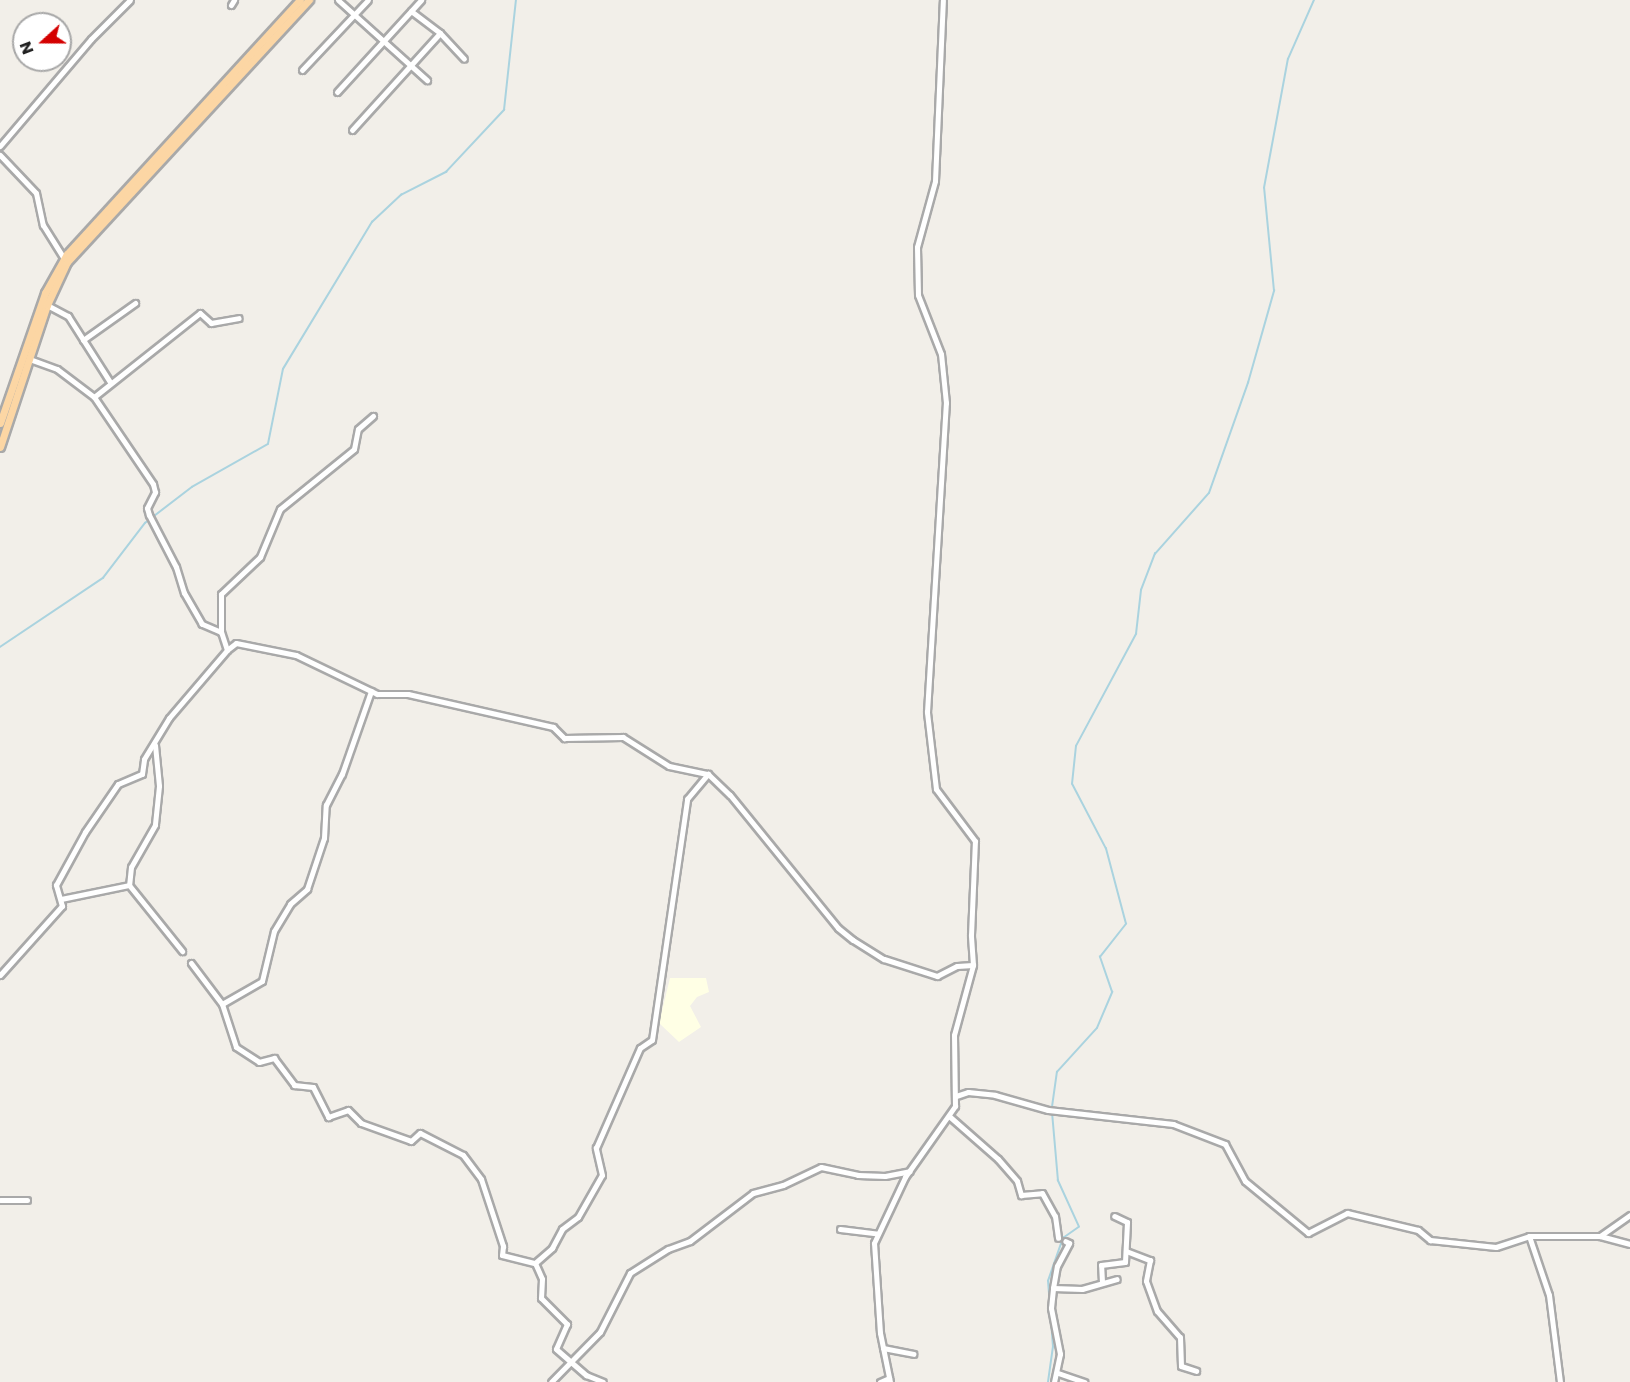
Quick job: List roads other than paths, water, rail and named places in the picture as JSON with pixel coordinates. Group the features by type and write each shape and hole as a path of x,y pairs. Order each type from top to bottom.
{"main road":[{"path":"0,423 45,293 64,259 300,0"},
{"path":"0,447 47,304 63,269 86,239 309,0"}],"street":[{"path":"0,146 91,39 130,0"},
{"path":"339,0 427,80"},
{"path":"302,70 368,0"},
{"path":"337,92 421,0"},
{"path":"880,1382 889,1380 872,1256 878,1234 910,1171 949,1116 956,1096 954,1035 974,965 971,936 975,841 936,789 927,712 946,403 941,354 918,295 917,247 935,181 943,0"},
{"path":"411,11 441,33 464,59"},
{"path":"352,130 441,33"},
{"path":"0,155 36,192 44,225 64,259"},
{"path":"83,340 135,303"},
{"path":"47,304 68,316 110,382"},
{"path":"94,397 110,382 200,314 211,322 238,318"},
{"path":"30,359 57,369 94,397 153,484 155,492 147,508 184,593 202,624 221,632"},
{"path":"227,650 221,632 221,594 260,557 280,509 354,448 358,429 373,416"},
{"path":"0,975 62,906 56,885 85,832 118,784 142,774 144,759 169,718 227,650 236,643 296,655 371,691 408,694 554,727 564,738 623,737 669,766 708,774 730,795 838,928 853,940 884,960 937,976 957,966 974,965"},
{"path":"222,1004 262,981 274,931 290,904 307,889 324,838 326,805 342,774 371,691"},
{"path":"155,743 159,786 154,825 131,867 129,885 182,951"},
{"path":"535,1263 552,1248 562,1229 578,1218 602,1175 596,1148 640,1048 652,1040 687,799 708,774"},
{"path":"61,899 129,885"},
{"path":"191,963 222,1004 236,1047 260,1062 274,1058 294,1085 313,1088 328,1117 348,1110 361,1123 411,1140 420,1133 463,1155 487,1197 503,1245 502,1255 535,1263"},
{"path":"956,1096 968,1092 994,1095 1051,1110 1173,1124 1225,1144 1245,1181 1308,1233 1347,1213 1418,1230 1430,1240 1496,1247 1529,1236 1599,1236 1630,1244"},
{"path":"949,1116 998,1159 1017,1181 1021,1195 1042,1193 1055,1216 1058,1238"},
{"path":"551,1382 569,1361 600,1332 630,1274 668,1250 690,1241 753,1192 783,1185 821,1167 867,1176 910,1171"},
{"path":"0,1200 27,1200"},
{"path":"1599,1236 1630,1215"},
{"path":"1102,1282 1101,1265 1125,1262 1127,1222 1114,1216"},
{"path":"840,1229 878,1234"},
{"path":"1529,1236 1549,1295 1560,1382"},
{"path":"1054,1382 1058,1373 1060,1354 1052,1308 1053,1288 1057,1266 1069,1243 1065,1240"},
{"path":"1126,1251 1150,1260 1146,1281 1157,1311 1180,1337 1181,1366 1196,1371"},
{"path":"535,1263 542,1279 541,1298 567,1324 556,1349 569,1361 603,1382"},
{"path":"1053,1288 1082,1289 1117,1279"},
{"path":"883,1348 913,1354"},
{"path":"1058,1373 1084,1382"}],"waterway":[{"path":"0,647 103,578 145,523 192,487 268,444 283,369 372,222 401,195 446,172 504,110 516,0"},
{"path":"1052,1107 1057,1072 1097,1028 1112,992 1100,957 1126,924 1106,849 1072,784 1076,746 1136,634 1141,590 1155,554 1209,493 1248,383 1274,291 1264,188 1288,59 1314,0"},
{"path":"1048,1382 1053,1347 1048,1281 1063,1238 1079,1227 1058,1181 1052,1112"}]}
